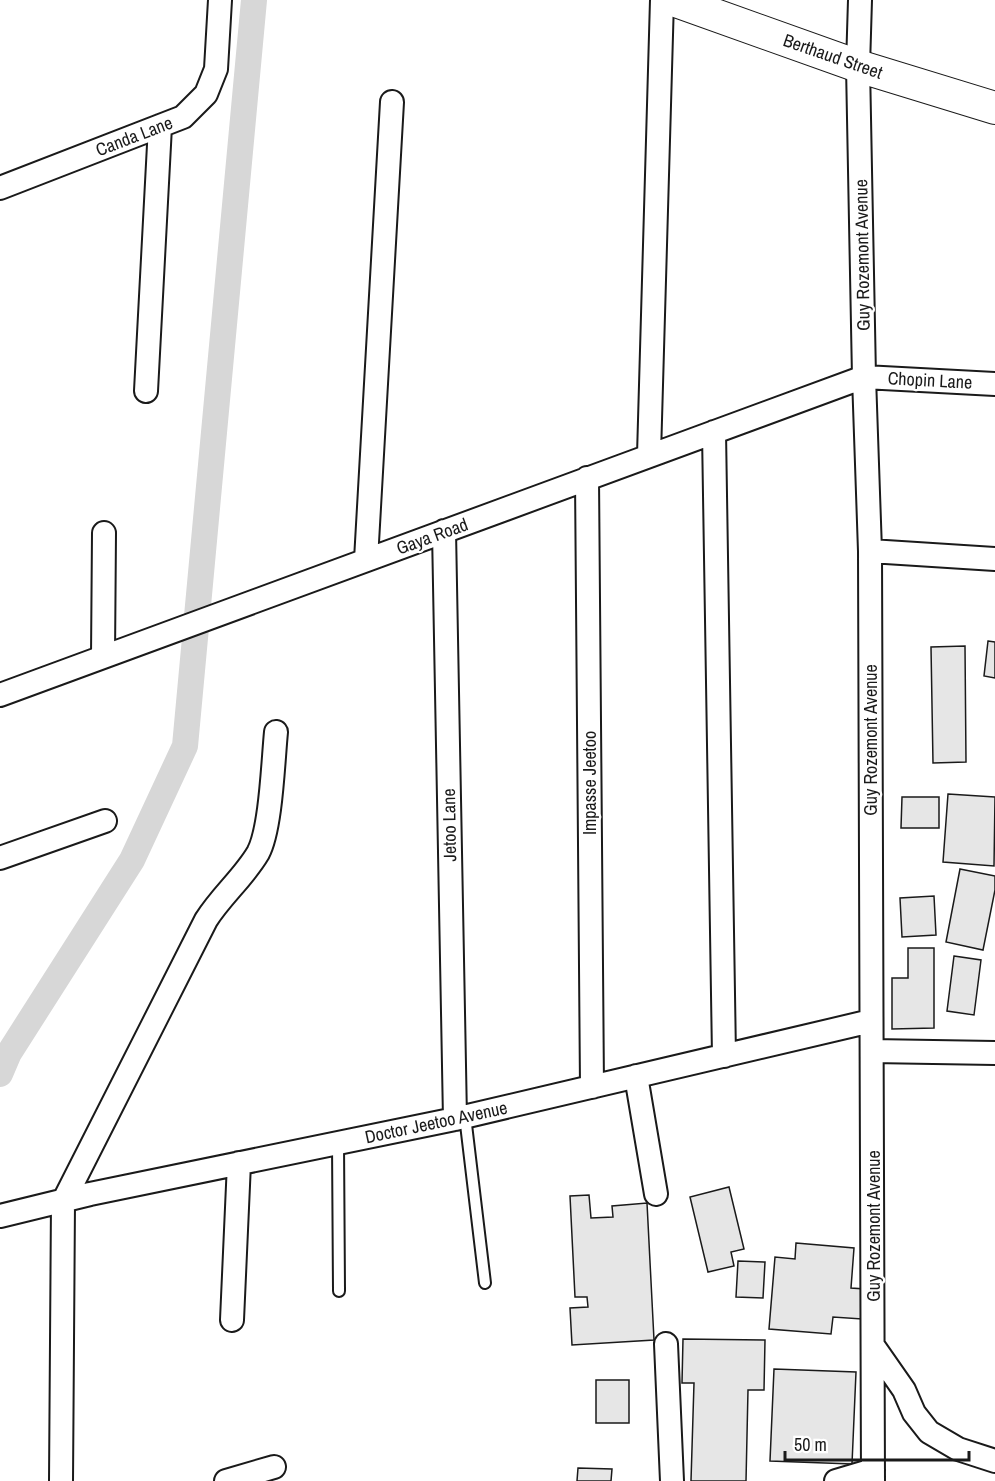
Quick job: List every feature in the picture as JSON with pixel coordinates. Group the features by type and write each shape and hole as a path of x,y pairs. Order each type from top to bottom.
{"street":[{"name":"Canda Lane","path":"0,188 183,117 206,94 216,69 220,0"},
{"path":"649,455 662,0"},
{"name":"Berthaud Street","path":"673,0 858,66 995,108"},
{"name":"Guy Rozemont Avenue","path":"860,0 858,66 870,551 873,1475"},
{"path":"366,560 392,102"},
{"path":"146,391 160,126"},
{"name":"Gaya Road","path":"0,694 864,376"},
{"name":"Chopin Lane","path":"864,376 995,384"},
{"path":"714,432 724,1056"},
{"name":"Impasse Jeetoo","path":"587,478 592,1087"},
{"name":"Jetoo Lane","path":"444,531 460,1118"},
{"path":"103,656 104,533"},
{"path":"870,551 995,559"},
{"path":"61,1481 63,1202 206,920 215,905 252,862 262,843 276,732"},
{"path":"0,858 105,821"},
{"name":"Doctor Jeetoo Avenue","path":"0,1216 90,1194 460,1118 871,1021"},
{"path":"872,1051 995,1053"},
{"path":"636,1076 656,1194"},
{"path":"232,1320 239,1163"},
{"path":"666,1344 672,1481"},
{"path":"874,1347 904,1389 915,1413 929,1432 958,1449 995,1461"},
{"path":"226,1481 274,1467"},
{"path":"836,1481 873,1475"}],"lane":[{"path":"460,1118 485,1283"},
{"path":"338,1143 339,1291"}],"building":[{"path":"988,641 995,642 995,678 984,676"},
{"path":"965,646 966,762 933,763 931,647"},
{"path":"948,794 995,797 994,866 943,862"},
{"path":"902,797 939,797 939,828 901,828"},
{"path":"960,869 995,876 995,890 983,950 946,942"},
{"path":"934,896 936,935 902,937 900,898"},
{"path":"908,948 934,948 934,1028 892,1029 892,978 908,978"},
{"path":"954,956 981,960 974,1015 947,1011"},
{"path":"729,1187 744,1249 731,1252 734,1266 708,1272 690,1197"},
{"path":"589,1195 591,1218 613,1217 612,1206 647,1203 654,1340 572,1345 570,1308 588,1307 587,1297 575,1297 570,1196"},
{"path":"796,1243 854,1248 851,1288 865,1289 862,1319 833,1317 831,1334 769,1329 775,1257 795,1259"},
{"path":"738,1261 765,1262 763,1298 736,1297"},
{"path":"683,1339 765,1340 764,1390 748,1390 746,1481 691,1481 694,1383 682,1383"},
{"path":"774,1369 856,1372 852,1464 770,1461"},
{"path":"596,1380 629,1380 629,1423 596,1423"},
{"path":"578,1468 612,1469 611,1481 577,1481"}],"waterway":[{"path":"0,1074 9,1053 132,860 185,746 254,0"}]}
